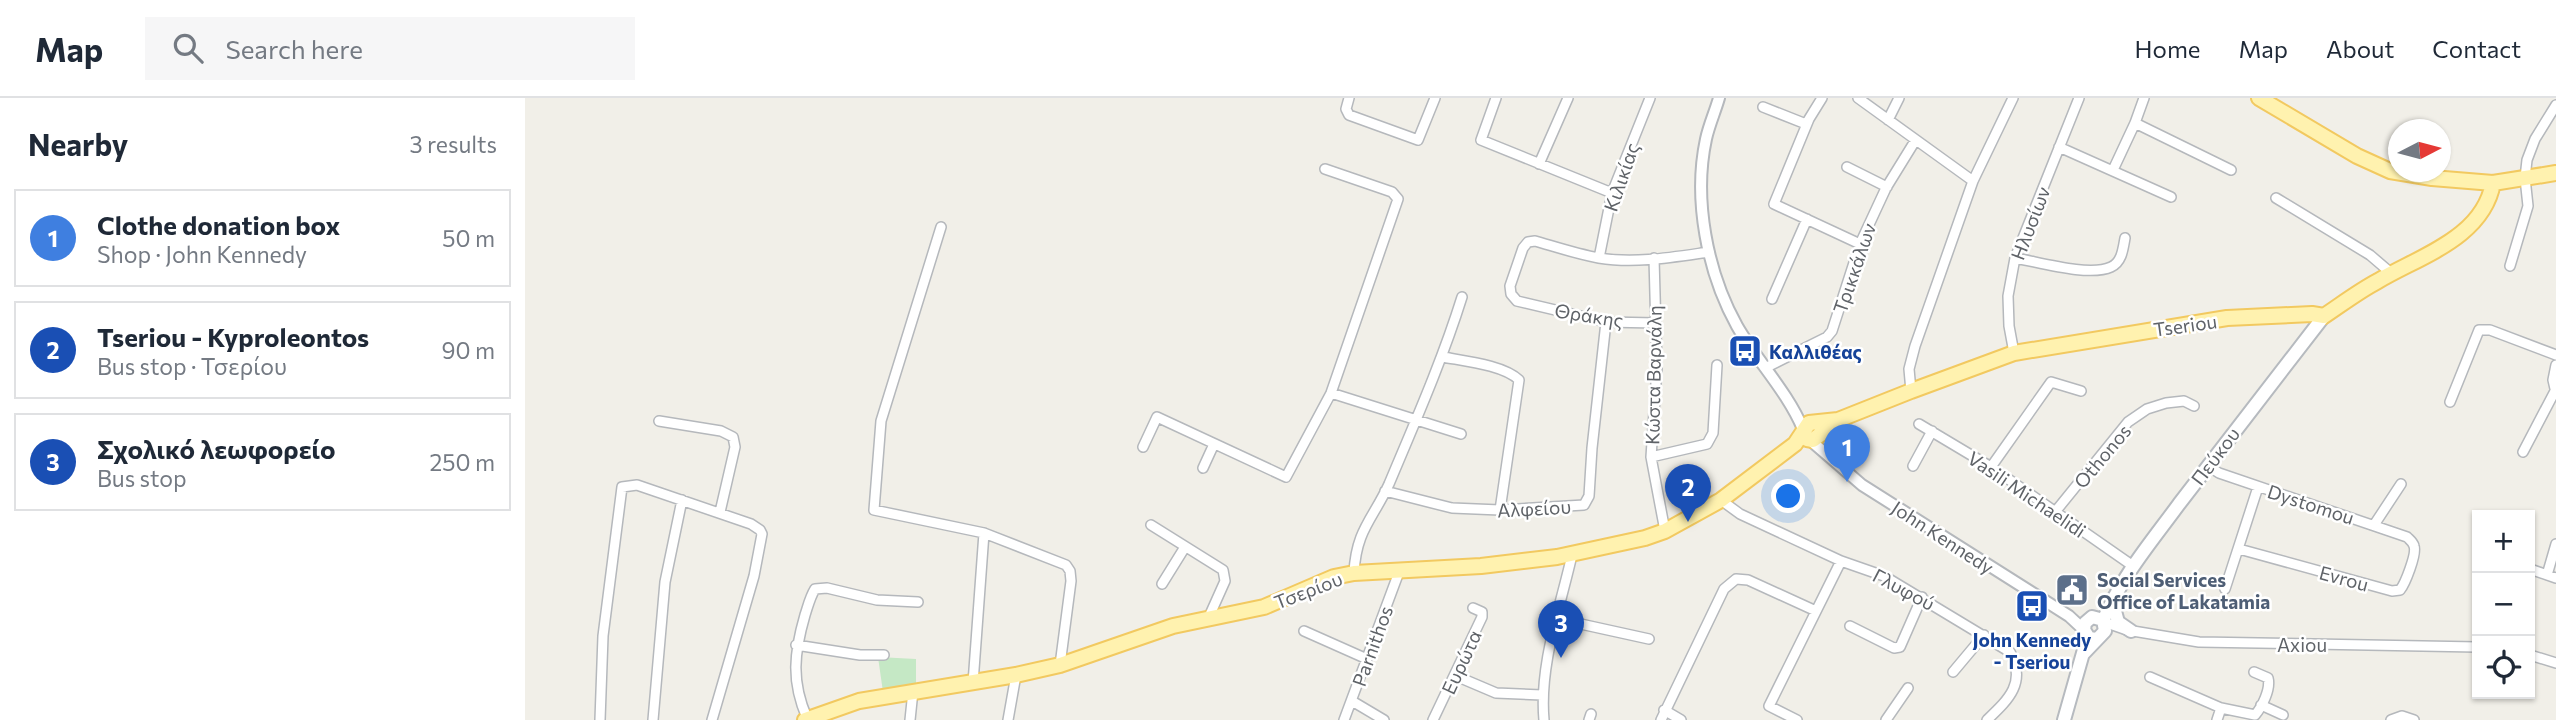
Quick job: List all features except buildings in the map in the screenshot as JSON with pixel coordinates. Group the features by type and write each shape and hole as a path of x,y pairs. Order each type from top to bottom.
{"main road":[{"path":"2259,98 2278,103 2357,156 2390,171 2493,183 2556,173"},
{"path":"2323,316 2463,233 2479,217 2490,198 2493,183"},
{"name":"Tseriou","path":"1811,435 1839,420 1911,391 2014,354 2227,318 2312,314 2323,316"},
{"name":"Πεύκου","path":"2064,720 2083,654 2095,627 2133,566 2323,316"},
{"name":"Τσερίου","path":"806,719 859,701 1060,665 1173,626 1264,607 1334,577 1354,573 1482,566 1572,555 1618,545 1665,531 1721,500 1811,435"},
{"path":"2112,600 2117,622 2129,631"}],"street":[{"path":"1349,98 1346,109 1349,115 1418,140 1435,98"},
{"path":"1496,98 1481,140 1612,193"},
{"path":"1539,163 1568,98"},
{"name":"Κιλικίας","path":"1599,258 1612,193 1650,98"},
{"path":"1719,98 1706,139 1702,166 1703,211 1709,252 1722,295 1738,327 1767,367"},
{"path":"1822,98 1806,124 1774,204 1860,244"},
{"path":"1858,98 1973,181"},
{"path":"1888,120 1899,98"},
{"path":"1911,391 1909,369 1915,346 1973,181 2013,98"},
{"name":"Ηλυσίων","path":"2014,354 2008,296 2015,258 2080,98"},
{"path":"2113,170 2144,98"},
{"path":"2510,266 2528,206 2525,177 2527,160 2535,138 2556,106"},
{"path":"1763,107 1806,124"},
{"path":"2135,124 2231,170"},
{"name":"Τρικκάλων","path":"1767,367 1827,337 1832,331 1860,244 1887,187 1915,141"},
{"path":"2059,147 2171,197"},
{"path":"1847,167 1887,187"},
{"path":"1143,447 1157,416 1286,478 1331,393 1398,199 1392,192 1325,169"},
{"path":"2276,198 2370,255 2391,274"},
{"path":"1772,299 1807,219"},
{"path":"941,228 881,421 874,510 984,533 1066,565 1071,581 1060,665"},
{"path":"2015,258 2090,271 2111,267 2121,258 2125,238"},
{"name":"Θράκης","path":"1599,258 1535,241 1528,242 1523,248 1510,286 1514,298 1605,322 1656,323"},
{"path":"1599,258 1654,258 1709,252"},
{"name":"Κώστα Βαρνάλη","path":"1654,258 1657,369 1651,457 1665,531"},
{"path":"1354,573 1358,541 1385,491 1416,421 1443,357 1462,296"},
{"name":"Αλφείου","path":"1385,491 1453,508 1500,510 1577,506 1588,501 1605,322"},
{"path":"2451,402 2479,330 2490,330 2556,355"},
{"path":"1443,357 1486,365 1513,374 1520,380 1500,510"},
{"path":"1651,457 1707,444 1713,433 1717,365"},
{"path":"2523,452 2555,392 2553,380 2556,365"},
{"name":"John Kennedy","path":"1767,367 1811,435 1838,466 1862,485 2069,616 2095,627"},
{"path":"1991,467 2051,382 2081,391"},
{"path":"1331,393 1461,434"},
{"name":"Othonos","path":"2055,512 2128,422 2147,409 2166,403 2184,401 2194,406"},
{"path":"659,421 721,430 733,437 735,447 720,512"},
{"name":"Vasili Michaelidi","path":"1919,424 1991,467 2133,566"},
{"path":"1913,466 1932,431"},
{"path":"1203,468 1215,444"},
{"name":"Dystomou","path":"2208,466 2219,473 2258,487 2407,537 2414,543"},
{"path":"2374,525 2401,484"},
{"path":"600,720 604,625 622,487 637,485 757,527 762,539 754,576 712,720"},
{"path":"2225,589 2258,487"},
{"path":"653,720 665,582 682,500"},
{"name":"Γλυφού","path":"1721,500 1740,514 1841,561 1884,576 2010,652 2017,664 2017,681 2007,701 1987,720"},
{"path":"1151,525 1223,570 1225,581 1208,620"},
{"path":"973,682 984,533"},
{"name":"Evrou","path":"2239,550 2392,591 2400,590 2403,586 2415,550 2414,543"},
{"path":"2535,571 2552,576 2556,544"},
{"path":"1162,584 1185,547"},
{"path":"1544,720 1542,695 1572,555"},
{"path":"1797,720 1769,706 1841,561"},
{"name":"Parnithos","path":"1344,720 1399,572"},
{"path":"1681,720 1662,715 1724,589 1736,579 1748,580 1816,611"},
{"path":"806,719 799,692 796,645 815,589 827,588 877,600 919,602"},
{"path":"1850,626 1894,648 1900,647 1922,597"},
{"name":"Ευρώτα","path":"1433,720 1482,617 1482,612 1473,608"},
{"path":"1558,619 1649,639"},
{"name":"Axiou","path":"2095,627 2199,642 2472,647"},
{"path":"1304,631 1367,659"},
{"path":"1953,672 1984,635"},
{"path":"796,645 884,656"},
{"path":"2535,657 2556,663"},
{"path":"2150,677 2221,708 2255,715 2269,680 2254,672"},
{"path":"1008,720 1016,675"},
{"path":"1456,676 1496,693 1542,695"},
{"path":"1886,720 1908,688"},
{"path":"909,720 913,691"},
{"path":"1352,701 1384,720"},
{"path":"2261,705 2283,715"},
{"path":"2217,720 2221,708"},
{"path":"2391,720 2402,716 2414,720"}],"green space":[{"path":"878,657 916,659 916,686 883,692"}],"place":[{"name":"Καλλιθέας","path":"1745,351"},
{"name":"Clothe donation box","path":"1847,482"},
{"name":"Tseriou - Kyproleontos","path":"1688,522"},
{"name":"Social Services Office of Lakatamia","path":"2072,590"},
{"name":"John Kennedy - Tseriou","path":"2032,606"},
{"name":"Σχολικό λεωφορείο","path":"1561,658"}]}
